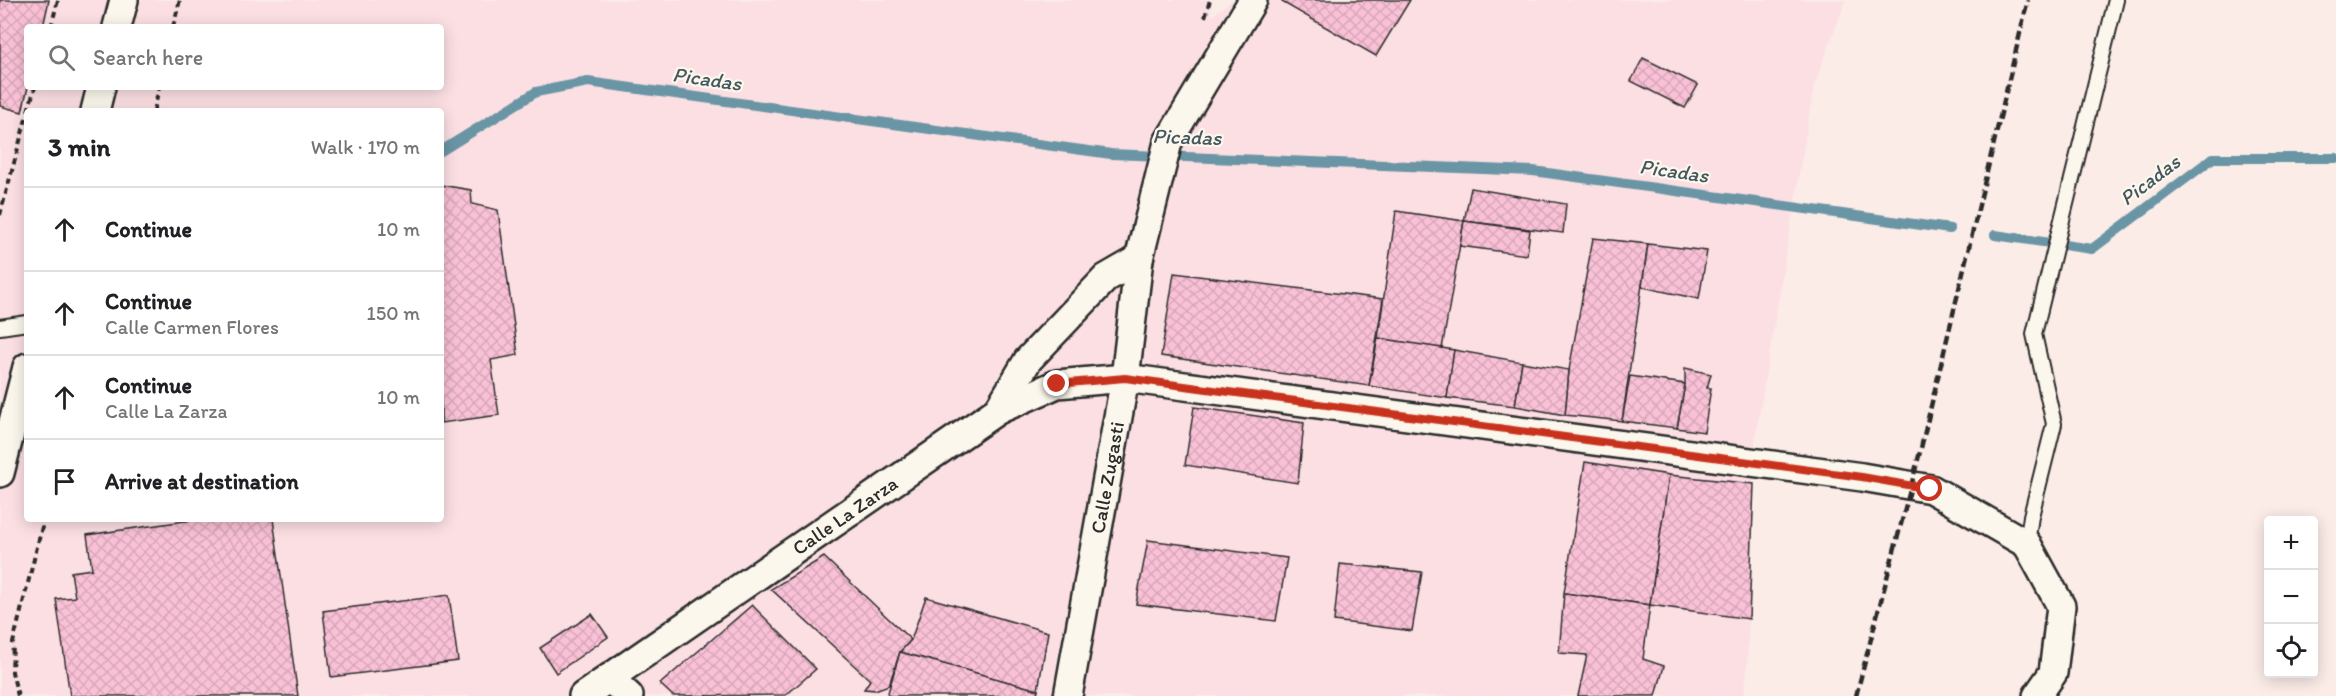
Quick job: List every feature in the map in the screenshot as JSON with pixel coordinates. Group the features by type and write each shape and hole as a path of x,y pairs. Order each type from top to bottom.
{"street":[{"path":"118,24 124,0"},
{"name":"Calle Zugasti","path":"1068,696 1125,378 1139,259 1161,178 1168,142 1253,0"},
{"path":"96,108 101,90"},
{"path":"998,410 1028,360 1106,278 1139,259"},
{"name":"Calle La Zarza","path":"584,696 998,410 1057,384 1125,378 1862,477 1930,489 2027,544"},
{"path":"0,473 24,379"},
{"path":"2027,544 2061,606 2054,673 2037,696"},
{"path":"609,678 629,696"}],"lane":[{"path":"2027,544 2031,516 2054,424 2034,334 2116,0"},
{"path":"0,327 24,323"}],"path":[{"path":"52,24 58,0"},
{"path":"174,24 180,0"},
{"path":"29,108 33,90"},
{"path":"155,108 158,90"},
{"path":"0,215 24,128"},
{"path":"18,696 12,672 13,644 43,522"}],"shaded area":[{"path":"0,0 1210,0 1211,17 1232,0 1846,0 1814,85 1755,440 1747,669 1744,696 0,696"}],"building":[{"path":"0,0 49,0 44,24 24,24 24,90 27,90 22,112 0,106"},
{"path":"1283,0 1410,0 1376,56 1282,2"},
{"path":"1643,58 1698,85 1685,108 1631,81"},
{"path":"444,186 471,190 472,204 498,210 518,355 491,360 499,415 444,423"},
{"path":"1471,188 1566,204 1563,233 1464,221"},
{"path":"1396,211 1464,221 1442,349 1378,338"},
{"path":"1464,221 1530,230 1527,255 1460,246"},
{"path":"1593,238 1648,244 1622,421 1565,415 1569,370"},
{"path":"1648,244 1707,251 1699,299 1642,287"},
{"path":"1174,273 1383,299 1369,386 1161,356"},
{"path":"1378,338 1454,350 1447,398 1369,386"},
{"path":"1454,350 1522,362 1515,406 1447,398"},
{"path":"1522,362 1569,370 1565,415 1515,406"},
{"path":"1685,368 1711,374 1707,388 1711,388 1704,432 1677,428 1685,384"},
{"path":"1630,376 1685,384 1677,428 1622,421"},
{"path":"1194,407 1304,423 1298,483 1185,465"},
{"path":"1585,462 1669,475 1650,605 1564,593"},
{"path":"1669,475 1754,484 1749,619 1650,605"},
{"path":"178,522 273,522 298,696 70,696 56,599 75,597 71,572 92,569 87,535"},
{"path":"1148,540 1287,558 1276,621 1136,604"},
{"path":"824,557 911,640 900,652 889,685 875,690 864,689 870,680 771,589"},
{"path":"1340,564 1422,572 1412,631 1334,621"},
{"path":"1564,593 1650,605 1643,659 1664,666 1656,696 1578,696 1587,655 1559,653"},
{"path":"449,595 458,661 331,677 323,611"},
{"path":"926,597 1048,632 1038,690 900,652 911,640"},
{"path":"752,605 816,669 786,695 673,696 660,684"},
{"path":"592,614 608,637 556,673 540,648"},
{"path":"900,652 1038,690 1037,696 887,696"}],"waterway":[{"name":"Picadas","path":"444,149 536,92 588,82 1111,154 1533,171 1950,229"},
{"name":"Picadas","path":"1995,235 2092,249 2213,158 2336,158"}],"railway":[{"path":"1856,696 1921,448 2028,0"}],"route":[{"path":"1057,384 1125,378 1862,477 1930,489"}]}
